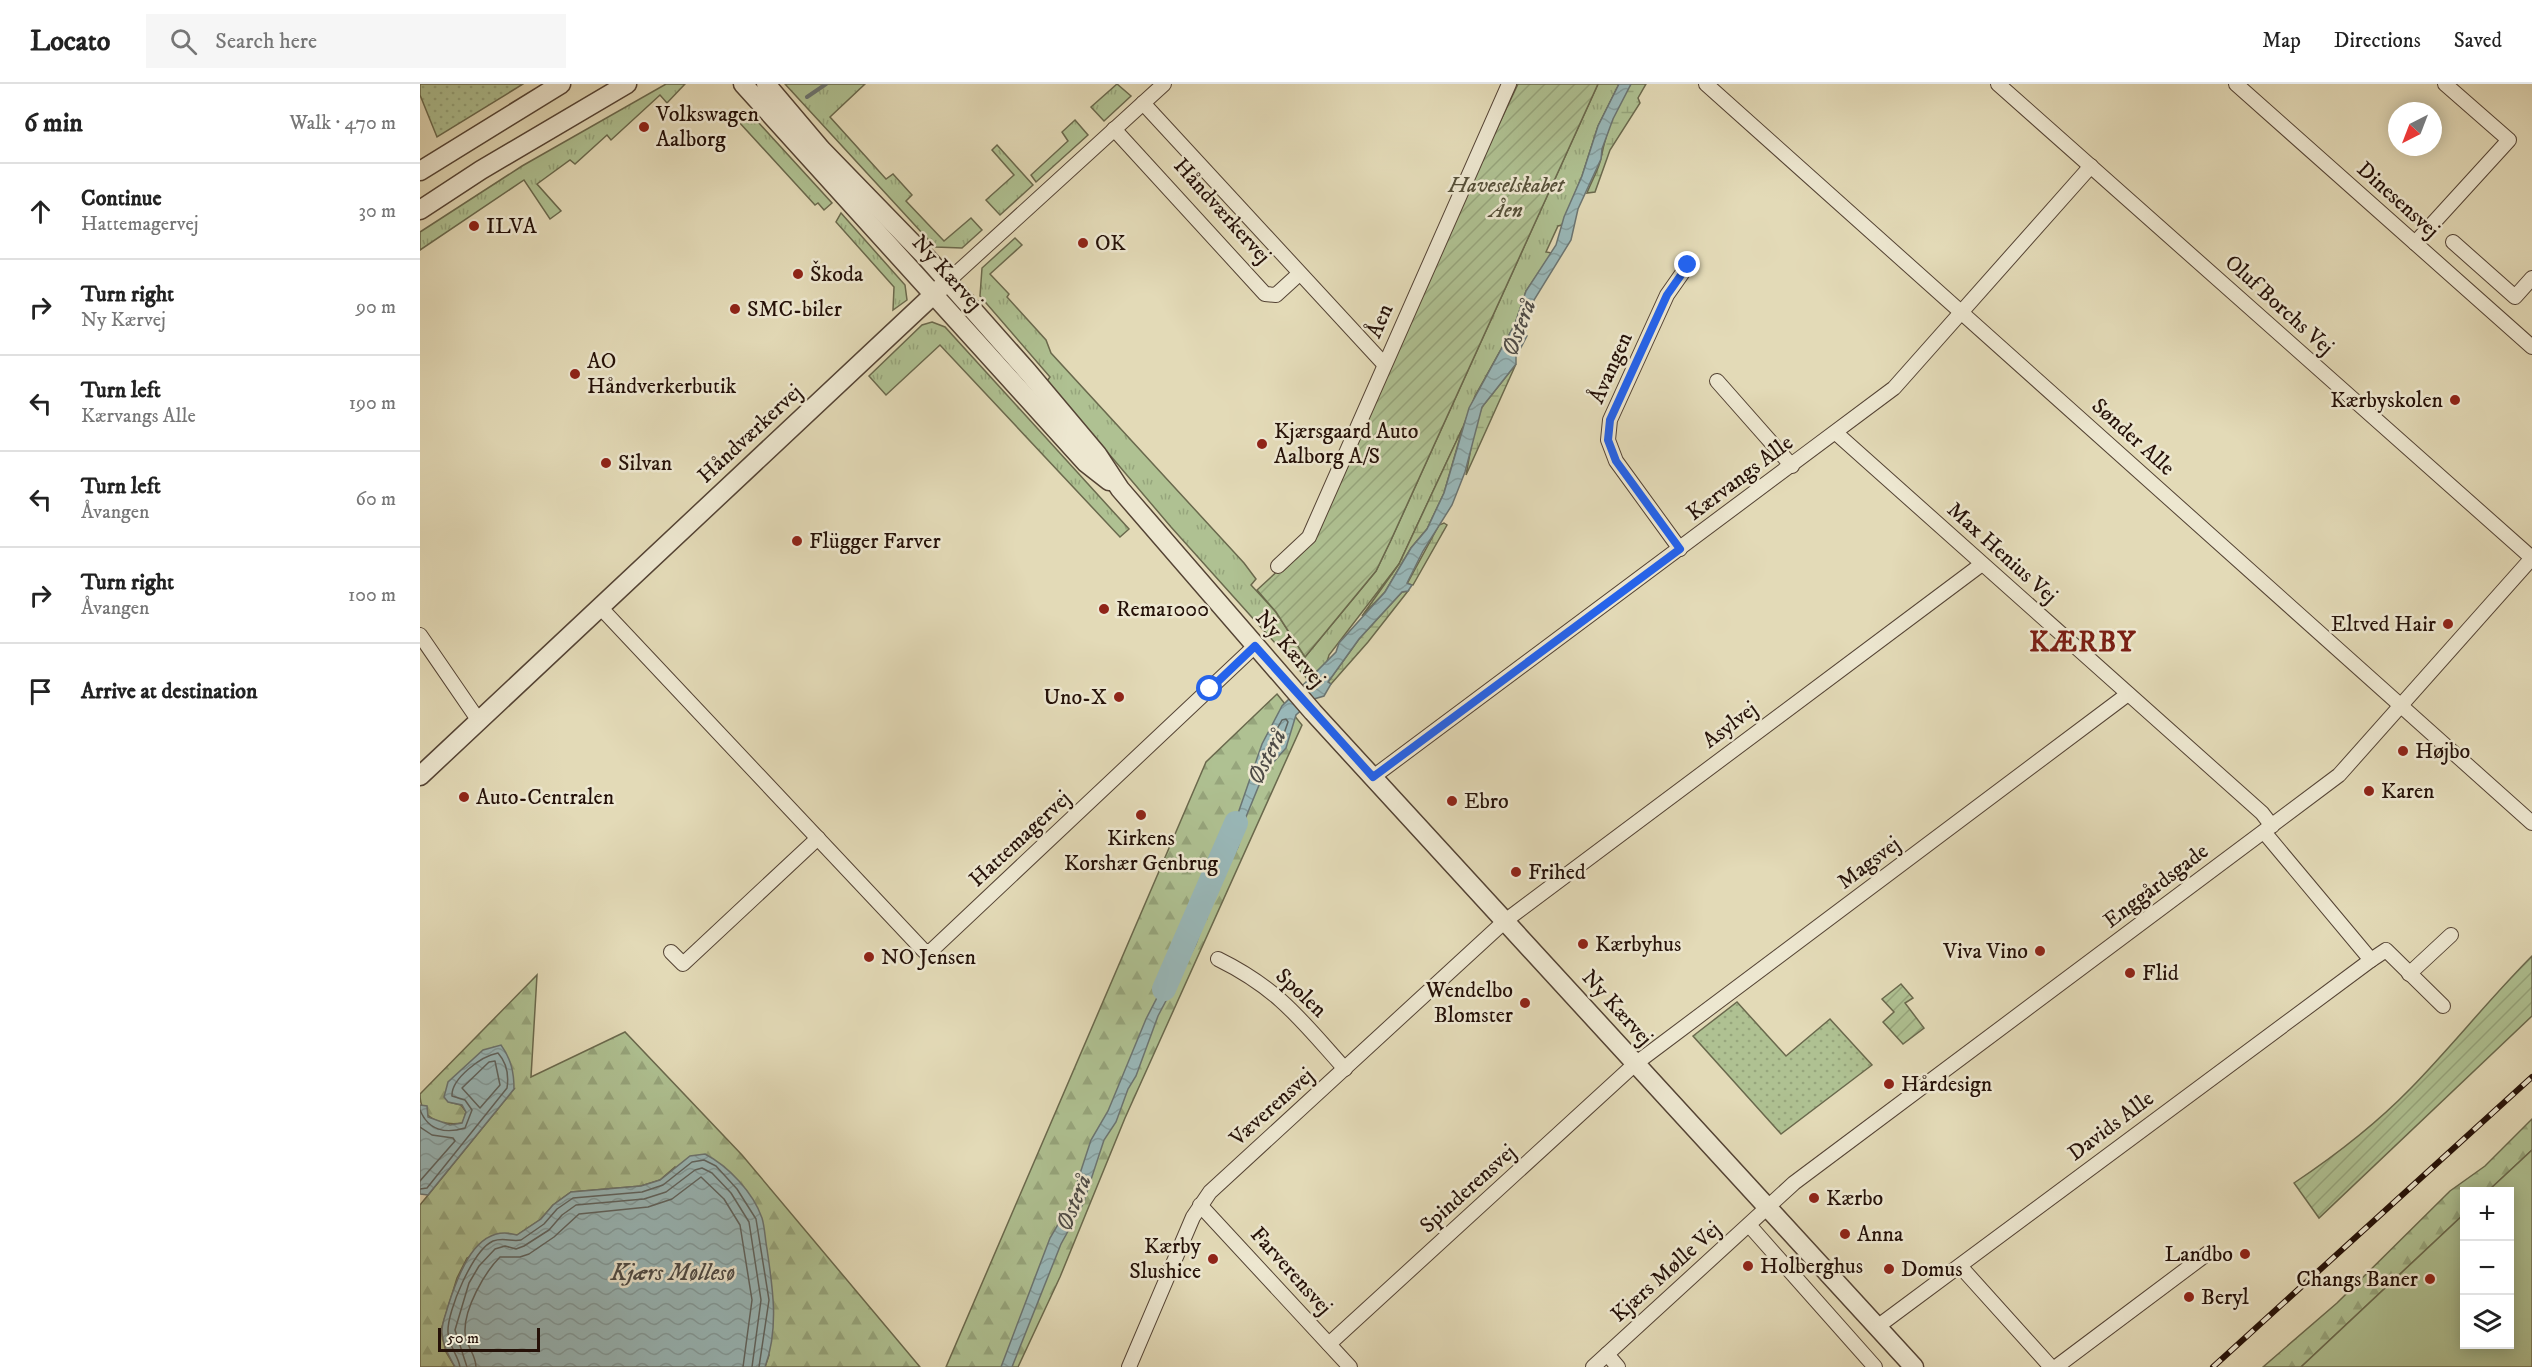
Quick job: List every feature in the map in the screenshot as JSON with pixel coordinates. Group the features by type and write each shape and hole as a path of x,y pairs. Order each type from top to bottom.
{"street":[{"path":"420,171 561,84"},
{"path":"536,137 612,84"},
{"path":"420,210 536,137 627,84"},
{"name":"Ny Kærvej","path":"743,84 1086,463 1120,489"},
{"name":"Ny Kærvej","path":"766,84 821,149 948,281 1097,453 1120,489 1291,688 1914,1367"},
{"name":"Håndværkervej","path":"420,776 934,294 1164,84"},
{"name":"Åen","path":"1278,566 1309,537 1509,84"},
{"name":"Sønder Alle","path":"1706,84 2532,823"},
{"name":"Oluf Borchs Vej","path":"1998,84 2532,558"},
{"name":"Dinesensvej","path":"2236,84 2532,347"},
{"path":"2415,243 2508,140 2445,84"},
{"name":"Håndværkervej","path":"1143,103 1384,364"},
{"name":"Håndværkervej","path":"1114,129 1265,294 1275,295 1299,274"},
{"name":"Kærvangs Alle","path":"1373,777 1894,388 2091,166"},
{"path":"2453,242 2515,297"},
{"name":"Åvangen","path":"1680,549 1616,461 1608,440 1610,420 1648,336 1667,295 1688,265"},
{"path":"2498,317 2532,278"},
{"path":"1717,381 1792,466"},
{"name":"Max Henius Vej","path":"1836,433 2262,813 2268,829"},
{"name":"Enggårdsgade","path":"1768,1208 1794,1183 2339,775 2532,558"},
{"name":"Asylvej","path":"1505,921 1982,564"},
{"name":"Hattemagervej","path":"600,607 924,951 931,951 1255,646"},
{"path":"420,635 479,721"},
{"name":"Magsvej","path":"1635,1064 2128,694"},
{"path":"2268,829 2371,960 2386,950 2443,1006"},
{"path":"671,952 682,964 818,837"},
{"name":"Væverensvej","path":"1129,1367 1200,1205 1210,1192 1505,921"},
{"path":"2409,974 2451,934"},
{"name":"Spolen","path":"1218,959 1269,988 1290,1006 1345,1069"},
{"name":"Davids Alle","path":"1877,1327 2371,960"},
{"name":"Spinderensvej","path":"1329,1344 1635,1064"},
{"name":"Farverensvej","path":"1200,1205 1350,1367"},
{"name":"Kjærs Mølle Vej","path":"1593,1367 1768,1208"},
{"path":"1749,1225 1875,1367"},
{"path":"2056,1367 2208,1253"},
{"path":"1960,1266 2051,1367"},
{"path":"1607,1354 1618,1367"}],"green space":[{"path":"420,84 523,84 437,137 420,95"},
{"path":"666,84 685,84 667,103 660,95 611,140 607,135 575,164 570,160 537,184 561,211 550,219 524,180 420,250 420,232 522,166"},
{"path":"785,84 865,84 830,117 886,179 893,174 912,195 906,201 944,241 971,218 982,230 962,248 935,247"},
{"path":"1117,84 1131,96 1104,121 1091,107"},
{"name":"Haveselskabet Åen","path":"1518,84 1598,84 1376,571 1305,657 1276,612 1257,590 1296,554"},
{"path":"1598,84 1619,84 1598,126 1582,176 1562,225 1558,226 1546,252 1552,253 1526,291 1515,324 1475,396 1463,427 1399,564 1329,655 1327,662 1309,681 1171,527 1047,381 1050,377 980,296 982,268 1015,238 1022,245 990,274 1009,294 1007,297 1046,340 1051,353 1244,563 1256,579 1251,585 1276,612 1305,657 1376,571"},
{"path":"1631,84 1646,84 1638,98 1640,103 1610,150 1595,192 1587,193 1599,167 1612,119"},
{"path":"748,111 832,203 824,210 818,203 815,205 738,121"},
{"path":"1075,120 1088,135 1036,182 1031,175 1068,141 1062,132"},
{"path":"997,145 1033,185 1000,215 986,200 1014,175 992,150"},
{"path":"841,213 905,285 907,300 893,310 894,287 836,222"},
{"path":"932,322 945,327 1129,529 1120,537 940,345 886,395 869,376 922,325"},
{"path":"1516,364 1466,475 1475,426 1482,407"},
{"path":"1463,427 1444,493 1427,529 1411,548 1385,592 1362,616 1399,564"},
{"path":"1444,523 1447,525 1413,585 1407,584 1439,525"},
{"path":"1408,591 1368,642 1331,684 1328,682 1359,639 1402,592"},
{"path":"1277,694 1302,725 1125,1118 1060,1277 1018,1367 946,1367 1206,762"},
{"path":"2532,956 2532,1016 2319,1218 2294,1183 2355,1138 2398,1101"},
{"path":"537,975 531,1077 625,1032 742,1155 920,1367 765,1367 769,1355 675,1167 660,1180 641,1186 571,1192 553,1205 541,1219 517,1235 467,1258 457,1278 441,1330 446,1352 455,1367 420,1367 420,1205 514,1089 449,1102 461,1105 466,1112 463,1123 454,1124 432,1119 427,1115 423,1109 420,1094"},
{"path":"1901,984 1913,998 1905,1003 1924,1028 1903,1044 1883,1022 1894,1012 1882,999"},
{"path":"1737,1002 1786,1056 1830,1019 1872,1065 1781,1134 1693,1036"},
{"path":"2532,1119 2532,1150 2492,1187 2460,1187 2460,1218 2301,1367 2263,1367 2337,1303 2450,1191 2485,1166"},
{"name":"Changs Baner","path":"2532,1150 2532,1367 2301,1367 2460,1218 2460,1349 2514,1349 2514,1187 2492,1187"}],"water":[{"path":"1619,84 1631,84 1613,119 1602,149 1601,159 1578,209 1571,240 1534,300 1525,334 1527,336 1516,357 1516,364 1482,407 1465,472 1452,505 1423,551 1407,583 1412,585 1408,591 1402,592 1359,639 1328,682 1331,684 1324,696 1314,699 1296,715 1286,748 1264,773 1246,817 1238,847 1213,894 1196,944 1158,1016 1116,1122 1104,1140 1083,1204 1061,1244 1012,1367 1001,1367 1050,1238 1070,1204 1091,1140 1108,1111 1146,1019 1180,953 1202,895 1224,854 1262,744 1282,706 1336,652 1339,643 1385,592 1411,548 1427,529 1444,493 1469,408 1515,324 1526,291 1556,245 1598,126"},
{"path":"501,1045 511,1066 514,1089 428,1195 420,1194 420,1105 427,1106 428,1117 450,1125 462,1123 466,1112 462,1105 448,1102 444,1097 448,1082 483,1050"},
{"name":"Kjærs Møllesø","path":"705,1154 722,1165 739,1181 753,1199 762,1218 774,1309 772,1338 765,1367 455,1367 444,1342 443,1323 463,1266 480,1244 490,1236 503,1233 517,1235 541,1219 553,1205 571,1192 641,1186 660,1180 690,1156"}],"waterway":[{"path":"807,97 826,84"},
{"name":"Østerå","path":"1164,989 1236,823"}],"railway":[{"path":"2213,1367 2532,1077"}],"place":[{"name":"Volkswagen Aalborg","path":"644,127"},
{"name":"ILVA","path":"474,226"},
{"name":"OK","path":"1083,243"},
{"name":"Škoda","path":"798,274"},
{"name":"SMC-biler","path":"735,309"},
{"name":"AO Håndverkerbutik","path":"575,374"},
{"name":"Kærbyskolen","path":"2455,400"},
{"name":"Kjærsgaard Auto Aalborg A/S","path":"1262,444"},
{"name":"Silvan","path":"606,463"},
{"name":"Flügger Farver","path":"797,541"},
{"name":"Rema1000","path":"1104,609"},
{"name":"Eltved Hair","path":"2448,624"},
{"name":"Uno-X","path":"1119,697"},
{"name":"Højbo","path":"2403,751"},
{"name":"Karen","path":"2369,791"},
{"name":"Auto-Centralen","path":"464,797"},
{"name":"Ebro","path":"1452,801"},
{"name":"Kirkens Korshær Genbrug","path":"1141,815"},
{"name":"Frihed","path":"1516,872"},
{"name":"Kærbyhus","path":"1583,944"},
{"name":"Viva Vino","path":"2040,951"},
{"name":"NO Jensen","path":"869,957"},
{"name":"Flid","path":"2130,973"},
{"name":"Wendelbo Blomster","path":"1525,1003"},
{"name":"Hårdesign","path":"1889,1084"},
{"name":"Kærbo","path":"1814,1198"},
{"name":"Anna","path":"1845,1234"},
{"name":"Landbo","path":"2245,1254"},
{"name":"Kærby Slushice","path":"1213,1259"},
{"name":"Holberghus","path":"1748,1266"},
{"name":"Domus","path":"1889,1269"},
{"name":"Changs Baner","path":"2430,1279"},
{"name":"Beryl","path":"2189,1297"}],"district":[{"name":"KÆRBY","path":"2083,642"}],"route":[{"path":"1210,689 1255,646 1373,777 1680,549 1616,461 1608,440 1610,420 1667,295 1688,265"}]}
